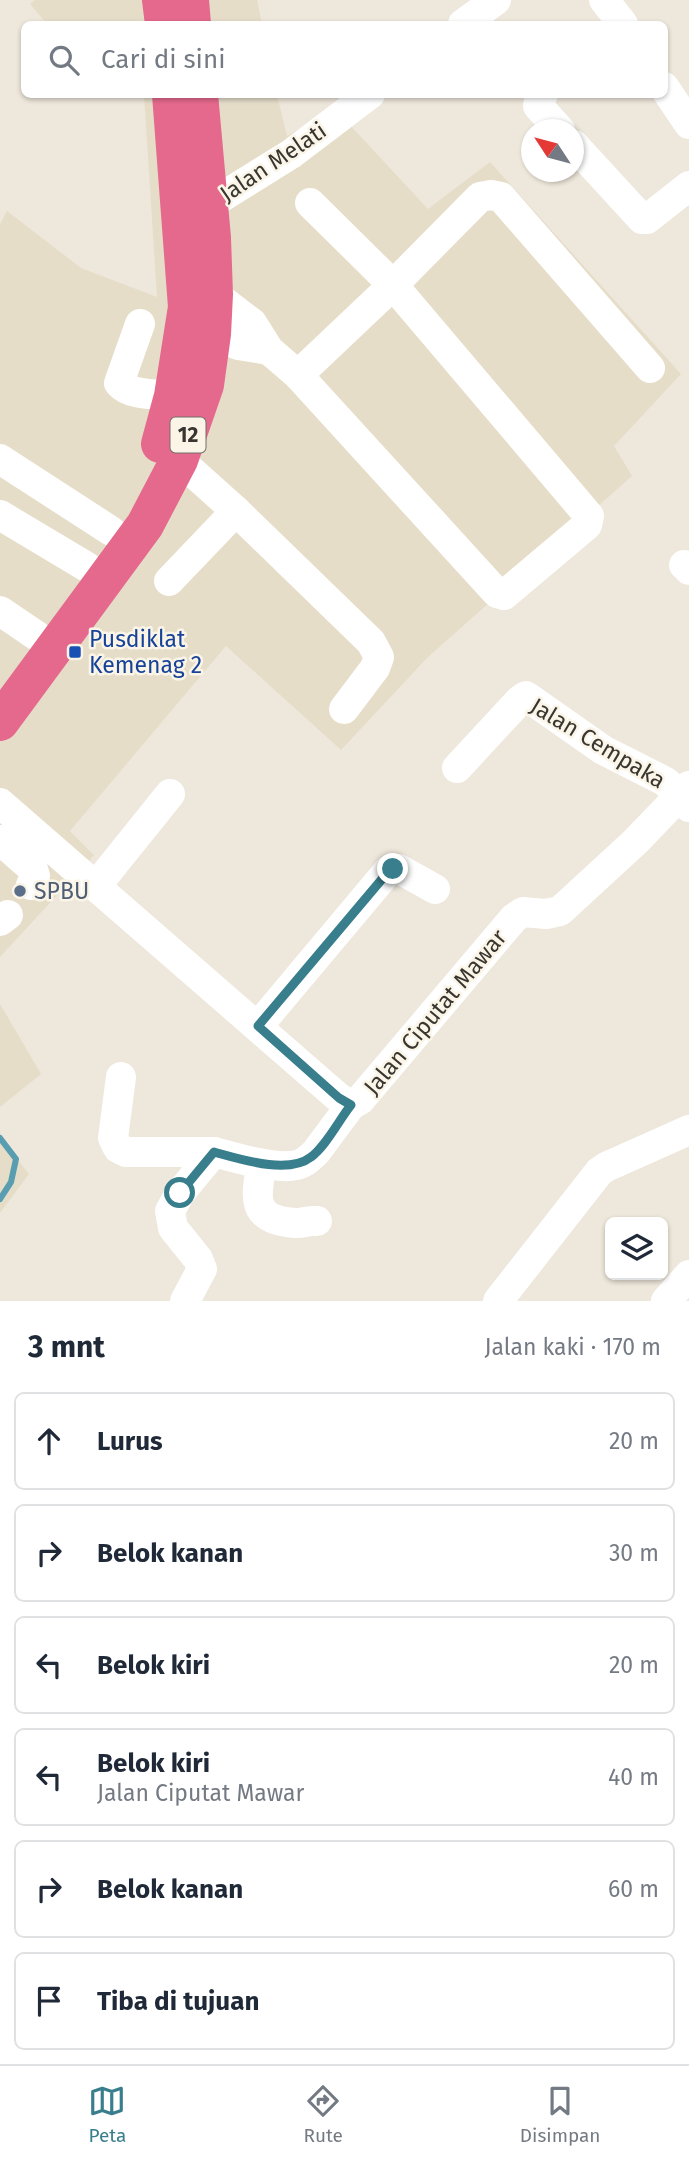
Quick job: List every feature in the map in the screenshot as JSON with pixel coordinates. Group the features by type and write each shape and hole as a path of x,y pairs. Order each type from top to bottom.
{"highway":[{"path":"161,0 164,21"},
{"path":"190,0 192,21"},
{"name":"12","path":"0,684 87,567 111,531 159,446 173,396 187,307 171,98"},
{"name":"12","path":"0,722 145,525 179,460 205,385 214,294 199,98"}],"street":[{"path":"467,21 496,0"},
{"path":"604,0 620,21"},
{"path":"668,93 689,124"},
{"name":"Jalan Melati","path":"209,205 290,154 365,98"},
{"path":"540,98 538,106 549,119"},
{"path":"584,157 642,219 647,219 689,186"},
{"path":"298,375 480,197 491,195 501,197 650,368"},
{"path":"214,294 252,323 269,350 298,375 497,593 504,595 587,525 589,516 393,285 310,202"},
{"path":"140,324 119,383 121,387 140,392 173,396"},
{"path":"212,334 238,345 269,350"},
{"path":"0,459 111,531"},
{"path":"179,460 236,511 370,642 379,657 375,668 344,709"},
{"path":"169,581 236,511"},
{"path":"0,515 87,567"},
{"path":"0,611 37,636"},
{"name":"Jalan Cempaka","path":"457,768 526,696 603,750 666,782 686,797"},
{"path":"96,886 170,794"},
{"name":"Jalan Ciputat Mawar","path":"0,803 339,1098 351,1105 360,1100 514,918 523,912 546,914 560,911 686,797"},
{"path":"0,839 33,869 35,876 31,885"},
{"path":"258,1026 388,872 400,869 435,889"},
{"path":"121,1077 113,1138 118,1148 126,1152 214,1152 262,1164 297,1165 316,1152 351,1105"},
{"path":"498,1301 599,1172 689,1130"},
{"path":"185,1301 202,1269 198,1259 173,1228 170,1211 180,1193 214,1152"},
{"path":"262,1164 257,1204 264,1214 298,1224 317,1221"},
{"path":"666,1301 689,1275"}],"shaded area":[{"path":"35,0 257,0 261,21 44,21 30,4"},
{"path":"144,98 278,98 287,136 335,109 428,209 490,162 681,374 614,446 632,476 427,658 341,750 226,646 70,831 94,855 0,957 0,224 7,211 81,268 157,297"},
{"path":"0,1004 41,1074 0,1107"},
{"path":"0,1138 29,1174 0,1213"}],"waterway":[{"path":"0,1138 16,1159 11,1182 0,1199"}],"place":[{"name":"Pusdiklat Kemenag 2","path":"75,652"},
{"name":"SPBU","path":"20,891"}],"route":[{"path":"180,1193 214,1152 262,1164 297,1165 309,1159 351,1105 339,1098 258,1026 393,869"}]}
